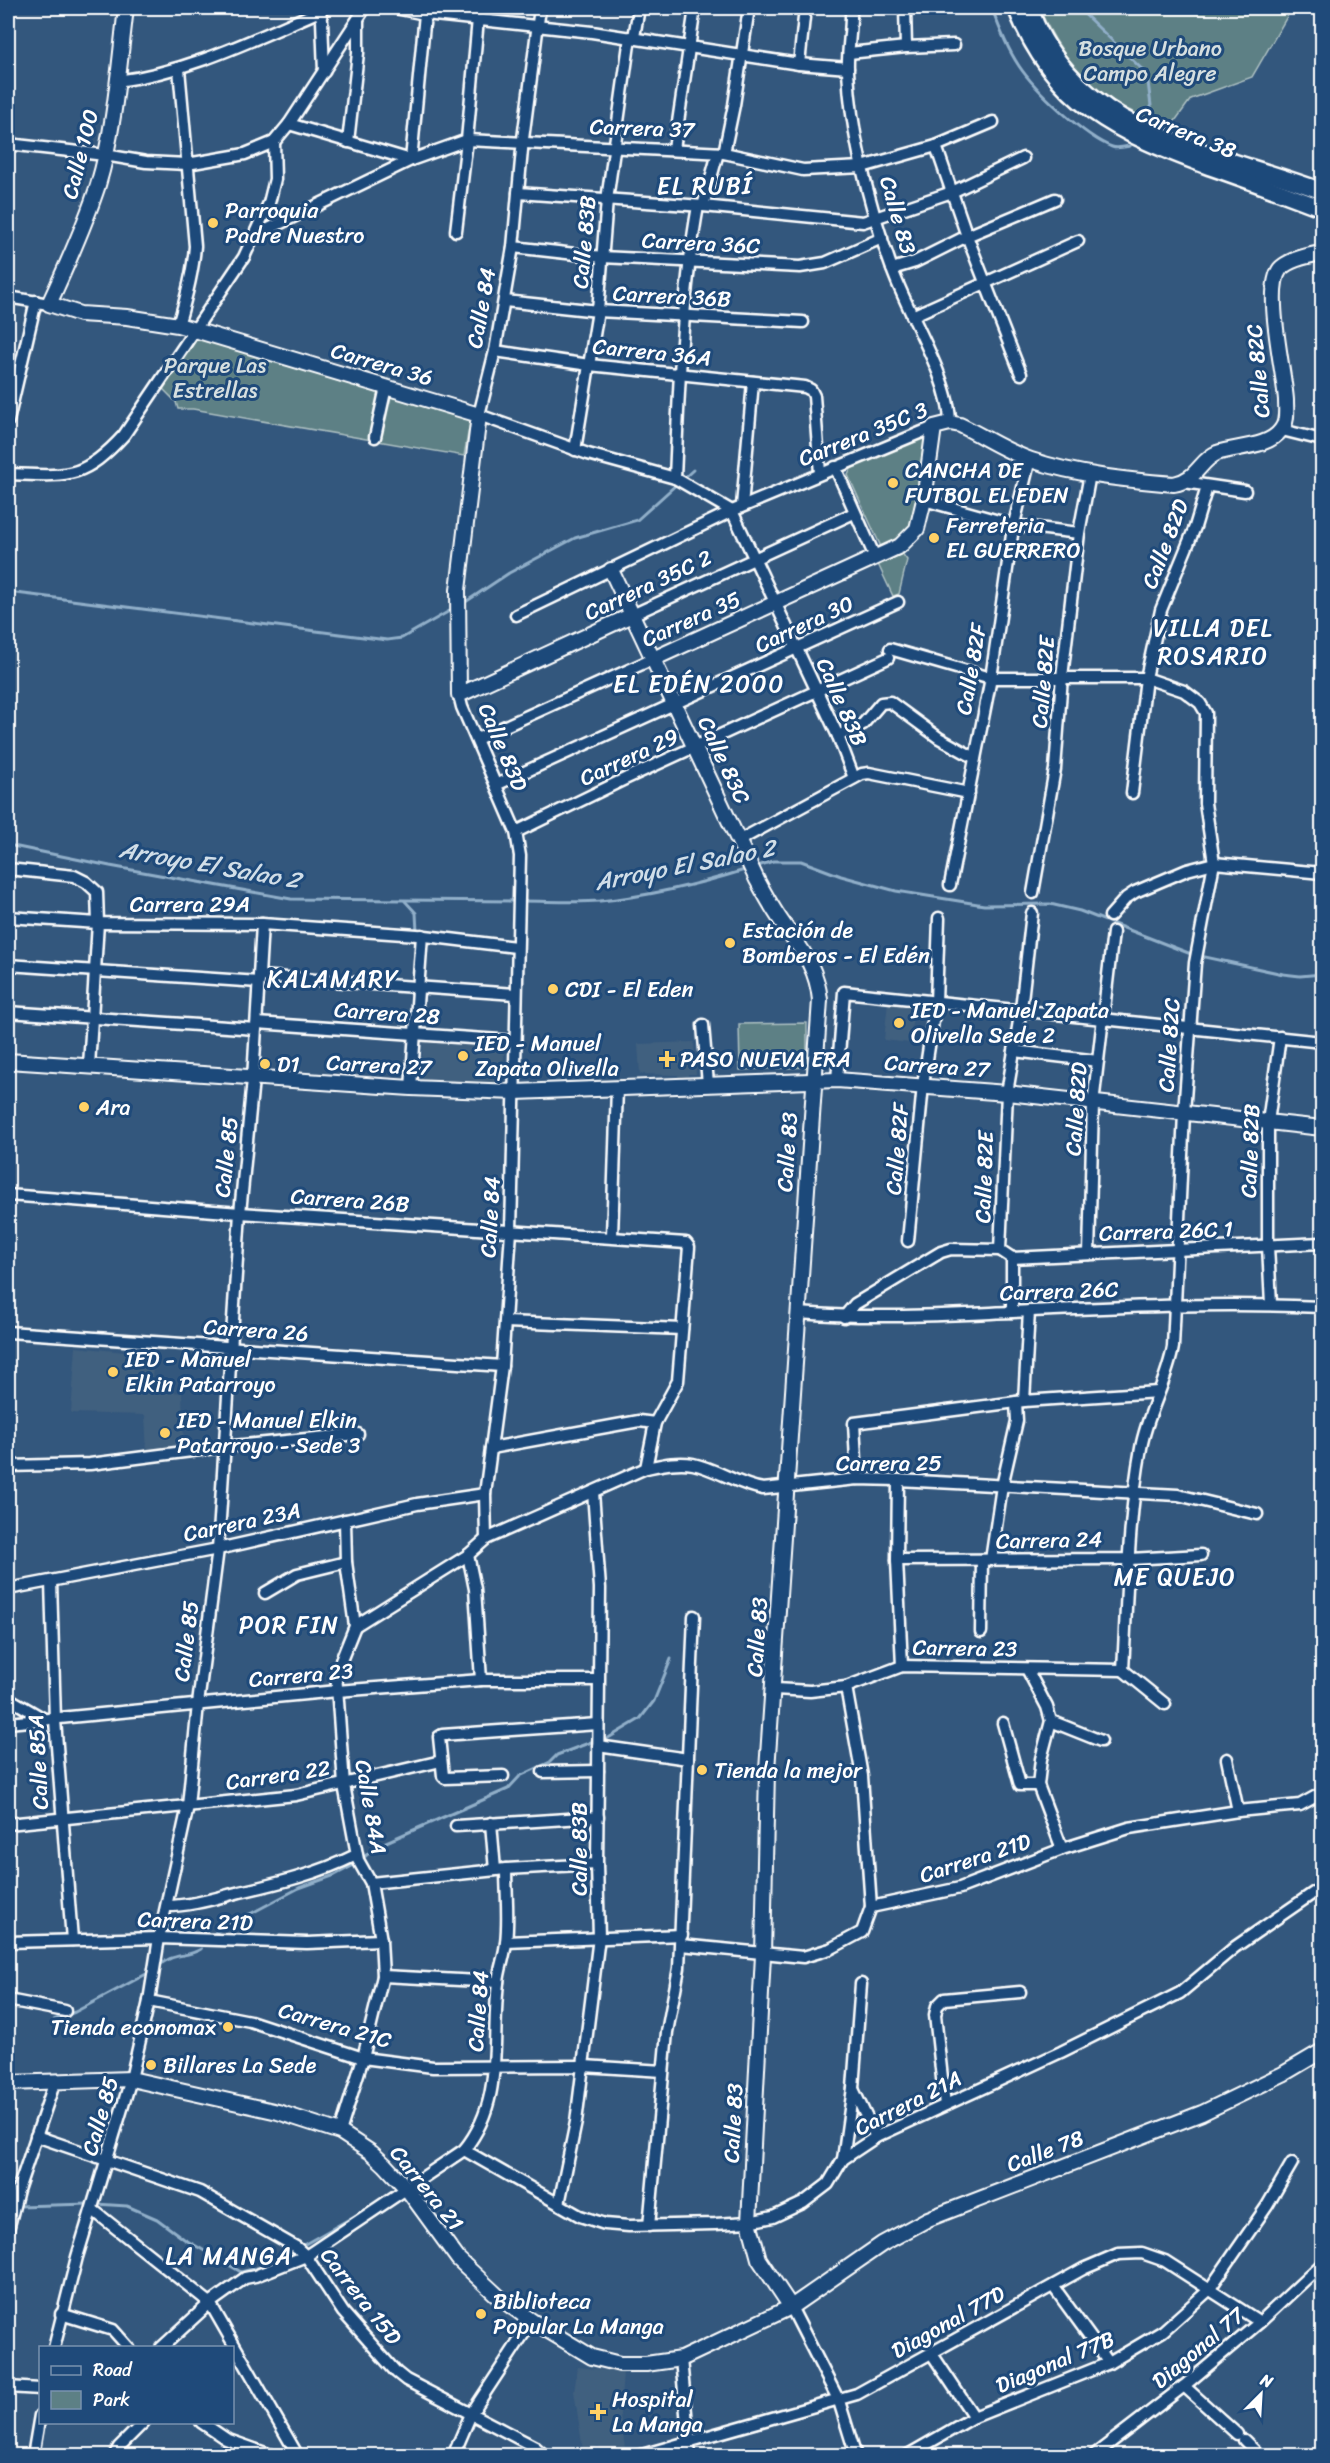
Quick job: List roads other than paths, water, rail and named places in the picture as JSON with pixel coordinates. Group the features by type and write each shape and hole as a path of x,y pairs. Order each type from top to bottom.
{"main road":[{"name":"Carrera 38","path":"1016,8 1035,50 1064,87 1115,127 1174,153 1323,208"},
{"name":"Carrera 38","path":"1030,8 1047,45 1073,77 1094,97 1122,117 1199,149 1323,191"}],"street":[{"name":"Calle 100","path":"8,421 12,385 43,303 78,240 98,184 117,81 126,8"},
{"path":"8,144 146,162 187,164 245,154 274,142 289,124 365,8"},
{"path":"395,8 425,14 632,37 799,64 848,68"},
{"path":"456,231 479,8"},
{"name":"Calle 84","path":"457,614 479,415 495,351 513,247 522,144 540,8"},
{"name":"Calle 83B","path":"575,450 598,311 607,200 614,148 639,8"},
{"path":"674,149 695,8"},
{"path":"679,480 679,374 688,261 701,206 721,153 742,56 749,8"},
{"path":"799,64 805,8"},
{"name":"Calle 83","path":"851,8 848,68 850,103 862,166 875,219 892,269 946,395 950,423"},
{"path":"905,8 906,47"},
{"path":"117,81 148,77 179,69 319,9 324,72"},
{"path":"289,124 411,160 425,14"},
{"path":"348,142 358,53 358,19"},
{"path":"849,53 954,45"},
{"path":"178,325 189,285 195,246 179,69"},
{"name":"Carrera 37","path":"254,236 411,160 467,140 721,153 803,170 862,166 936,146 993,122"},
{"path":"8,474 69,474 99,460 124,435 238,267 254,236 269,203 275,179 274,142"},
{"path":"936,146 967,236 1021,374"},
{"path":"518,193 701,206 863,222 952,192 1023,158"},
{"path":"892,269 915,262 967,236 1055,199"},
{"name":"Carrera 36C","path":"513,247 602,257 801,267 825,263 882,238"},
{"path":"912,316 1078,241"},
{"name":"Calle 82C","path":"1184,482 1216,453 1268,439 1282,430 1286,418 1285,380 1274,305 1274,287 1282,267 1299,259 1323,253"},
{"name":"Carrera 36","path":"8,297 43,303 80,314 128,317 178,325 479,415 575,450 679,480 737,509"},
{"name":"Carrera 36B","path":"504,301 598,311 803,322"},
{"name":"Carrera 36A","path":"495,351 589,364 805,387 811,390 814,396 820,473"},
{"path":"737,509 753,382"},
{"path":"375,437 386,387"},
{"name":"Carrera 35C 3","path":"516,615 737,509 820,473 934,427 950,423 960,425 1030,459 1090,474 1174,484 1184,482 1245,491"},
{"path":"934,427 924,500 1013,525 1079,533"},
{"path":"1282,430 1323,440"},
{"name":"Calle 82F","path":"950,885 991,678 1013,525 1030,459"},
{"path":"835,467 875,557"},
{"name":"Calle 82E","path":"1034,892 1055,769 1062,676 1079,533 1090,474"},
{"name":"Calle 82D","path":"1132,793 1146,678 1161,610 1195,527 1207,486"},
{"name":"Carrera 35","path":"477,739 900,546 917,529 924,500"},
{"name":"Calle 83B","path":"737,509 754,560 838,736 854,778"},
{"name":"Carrera 35C 2","path":"459,694 854,513"},
{"name":"Calle 83C","path":"611,570 745,857 777,915 810,961"},
{"name":"Carrera 30","path":"496,785 898,602"},
{"name":"Calle 83D","path":"457,614 459,694 462,707 516,832 520,856 519,894"},
{"name":"Carrera 29","path":"516,832 627,778 817,692 889,653 991,678 1062,676 1146,678 1184,691 1200,703"},
{"path":"838,736 863,724 872,716 880,703 890,702 939,738 975,758"},
{"name":"Calle 82C","path":"1123,1670 1130,1559 1141,1448 1158,1392 1169,1367 1175,1307 1184,1113 1195,963 1214,863 1205,803 1207,717 1200,703"},
{"path":"738,841 854,778 868,773 969,793"},
{"path":"1110,916 1126,898 1135,892 1187,870 1214,863 1323,873"},
{"path":"8,869 74,876 86,882 97,892 98,923 90,1018 89,1066"},
{"name":"Calle 84","path":"486,1539 485,1494 502,1366 511,1231 519,894"},
{"name":"Calle 82E","path":"1012,1258 1000,1250 1007,1092 1021,1009 1032,913"},
{"name":"Carrera 29A","path":"8,917 98,923 262,924 422,935 516,947"},
{"name":"Calle 82F","path":"908,1241 923,1085 936,1002 939,918"},
{"name":"Calle 85","path":"54,2346 61,2314 94,2206 104,2161 131,2079 188,1806 198,1704 218,1549 240,1213 257,1026 262,924"},
{"name":"Calle 82D","path":"1089,1254 1094,1104 1113,932"},
{"path":"411,1089 422,935"},
{"name":"Calle 83","path":"791,2307 759,2259 748,2222 763,1955 768,1763 775,1689 820,1000 818,978 810,961"},
{"path":"8,964 515,994"},
{"path":"837,1080 844,992 1103,1017 1323,1042"},
{"name":"Carrera 28","path":"8,1012 514,1041"},
{"path":"703,1025 708,1084"},
{"name":"Calle 82B","path":"1271,1304 1268,1246 1268,1122 1280,1037"},
{"path":"1014,1051 1098,1061"},
{"name":"Carrera 27","path":"8,1061 411,1089 515,1092 837,1080 1007,1092 1094,1104 1323,1128"},
{"path":"612,1236 617,1088"},
{"name":"Carrera 26B","path":"8,1195 240,1213 681,1241 689,1247 682,1329"},
{"name":"Carrera 26C 1","path":"1012,1258 1323,1243"},
{"path":"844,1317 855,1304 941,1252 1000,1250"},
{"path":"1012,1258 1012,1312"},
{"name":"Carrera 26C","path":"798,1313 844,1317 919,1317 1029,1311 1271,1304 1323,1306"},
{"path":"981,1632 987,1560 1017,1421 1029,1311"},
{"path":"345,1520 346,1562 355,1626 468,1555 486,1539 646,1468 656,1423 678,1381 682,1329 506,1322"},
{"name":"Carrera 26","path":"8,1332 502,1366"},
{"path":"857,1479 854,1423 1020,1402 1158,1392"},
{"path":"491,1448 639,1421 656,1423"},
{"path":"8,1466 90,1464 223,1447 358,1434"},
{"name":"Carrera 25","path":"646,1468 667,1464 692,1464 750,1487 763,1489 857,1479 898,1480 1196,1498 1257,1514"},
{"path":"898,1480 897,1560 902,1666"},
{"name":"Calle 83B","path":"559,2204 576,2122 599,1936 597,1817 600,1588 593,1492"},
{"name":"Carrera 23A","path":"8,1589 218,1549 417,1504 485,1494"},
{"path":"468,1555 475,1589 481,1680"},
{"name":"Carrera 24","path":"897,1560 1130,1559 1201,1555"},
{"path":"265,1593 297,1574 346,1562"},
{"name":"Calle 85A","path":"51,1581 51,1720 72,1940"},
{"path":"649,2226 667,2032 675,1998 681,1940 694,1616"},
{"name":"Calle 84A","path":"340,2132 363,2058 383,1976 381,1940 371,1883 358,1860 344,1785 336,1673 355,1626"},
{"name":"Carrera 23","path":"775,1689 810,1691 846,1688 902,1666 1123,1670"},
{"path":"1027,1669 1047,1707 1051,1721 1041,1759 1038,1785 1062,1849"},
{"path":"1123,1670 1165,1704"},
{"name":"Carrera 23","path":"8,1723 337,1691 481,1680 598,1680"},
{"path":"506,1942 599,1936 681,1940 763,1955 802,1958 830,1949 862,1932 871,1907 862,1776 846,1688"},
{"path":"8,1698 51,1720"},
{"path":"1051,1721 1101,1741"},
{"path":"1003,1723 1020,1785 1038,1785"},
{"path":"503,1776 447,1778 443,1776 439,1741 442,1735 598,1724"},
{"path":"598,1742 688,1759"},
{"path":"1227,1759 1238,1811"},
{"name":"Carrera 22","path":"8,1824 296,1796 441,1761"},
{"path":"543,1772 598,1771"},
{"name":"Carrera 21D","path":"871,1907 960,1888 1062,1849 1129,1828 1238,1811 1300,1805 1323,1793"},
{"path":"456,1826 597,1817"},
{"name":"Calle 84","path":"464,2150 474,2137 489,2105 495,2068 498,1982 506,1942 501,1869 491,1822"},
{"path":"167,1906 185,1906 358,1860"},
{"path":"371,1883 501,1869 597,1864"},
{"name":"Carrera 21A","path":"464,2150 580,2216 605,2224 649,2226 748,2222 773,2217 803,2203 828,2184 843,2159 876,2137 1061,2052 1180,1993 1235,1947 1323,1887"},
{"name":"Carrera 21D","path":"8,1942 159,1938 307,1944 381,1940"},
{"path":"383,1976 498,1982"},
{"path":"843,2159 853,2088 861,1984"},
{"path":"945,2105 935,2015 937,2006 944,1999 1020,1992"},
{"path":"8,2000 65,2011"},
{"name":"Carrera 21C","path":"149,2001 250,2021 363,2058 433,2067 584,2066 663,2072"},
{"name":"Calle 78","path":"791,2307 882,2244 928,2219 1202,2113 1283,2074 1323,2051"},
{"name":"Carrera 21","path":"8,2083 131,2079 268,2109 340,2132 372,2153 407,2189 459,2259 494,2293 570,2345 608,2362 646,2364 681,2359 791,2307"},
{"path":"8,2230 13,2209 41,2139 55,2081"},
{"path":"853,2088 876,2137"},
{"name":"Carrera 15D","path":"41,2139 200,2192 301,2251 343,2312 396,2372 406,2380 535,2446 545,2456"},
{"path":"162,2346 210,2303 245,2278 255,2276 301,2251 407,2189 464,2150"},
{"name":"Diagonal 77B","path":"906,2456 974,2417 1109,2363 1163,2331 1209,2290 1267,2206 1292,2163"},
{"path":"94,2206 210,2303 298,2456"},
{"name":"Diagonal 77D","path":"638,2456 792,2411 839,2401 857,2394 1083,2269 1118,2254 1142,2253 1165,2261 1260,2322"},
{"name":"Diagonal 77","path":"1093,2456 1184,2386 1323,2265"},
{"path":"1053,2286 1109,2363"},
{"path":"791,2307 839,2401 856,2456"},
{"path":"61,2314 113,2330 127,2346"},
{"path":"453,2456 471,2414 532,2321"},
{"path":"932,2354 974,2417"},
{"path":"681,2359 690,2456"},
{"path":"1184,2386 1260,2456"},
{"path":"8,2387 39,2390"},
{"path":"33,2456 39,2421"},
{"path":"114,2456 119,2447 142,2424"},
{"path":"204,2424 226,2439 274,2456"}],"waterway":[{"path":"992,8 1015,59 1026,76 1048,100 1088,134 1101,142 1114,148 1130,146"},
{"path":"1078,8 1147,74 1153,122"},
{"path":"683,479 693,470"},
{"path":"464,603 509,573 575,538 637,520 678,483"},
{"path":"8,592 387,640 402,638 453,609"},
{"name":"Arroyo El Salao 2","path":"8,845 291,899 515,901"},
{"name":"Arroyo El Salao 2","path":"755,867 773,861 801,861 841,876 896,891 984,905 1050,904 1080,911 1191,954 1283,974 1300,976 1322,974"},
{"name":"Arroyo El Salao 2","path":"522,901 580,902 619,899 675,889 748,869"},
{"path":"405,901 416,913 417,932"},
{"path":"605,1740 640,1719 654,1701 671,1659"},
{"path":"362,1859 377,1846 508,1789 520,1776 550,1762 557,1755 594,1741"},
{"path":"214,1934 231,1920 250,1914 299,1888 352,1866"},
{"path":"159,1966 169,1959 201,1949"},
{"path":"54,2020 75,2012 150,1972"},
{"path":"422,2172 457,2147"},
{"path":"18,2206 90,2204"},
{"path":"96,2204 127,2206 157,2219 184,2239 241,2272 268,2265 367,2209"}],"place":[{"name":"Parroquia Padre Nuestro","path":"213,223"},
{"name":"CANCHA DE FUTBOL EL EDEN","path":"893,483"},
{"name":"Ferreteria EL GUERRERO","path":"934,538"},
{"name":"Estación de Bomberos - El Edén","path":"730,943"},
{"name":"CDI - El Eden","path":"553,989"},
{"name":"IED - Manuel Zapata Olivella Sede 2","path":"899,1023"},
{"name":"IED - Manuel Zapata Olivella","path":"463,1056"},
{"name":"PASO NUEVA ERA","path":"667,1059"},
{"name":"D1","path":"265,1064"},
{"name":"Ara","path":"84,1107"},
{"name":"IED - Manuel Elkin Patarroyo","path":"113,1372"},
{"name":"IED - Manuel Elkin Patarroyo - Sede 3","path":"165,1433"},
{"name":"Tienda la mejor","path":"702,1770"},
{"name":"Tienda economax","path":"228,2027"},
{"name":"Billares La Sede","path":"151,2065"},
{"name":"Biblioteca Popular La Manga","path":"481,2314"},
{"name":"Hospital La Manga","path":"598,2412"}],"district":[{"name":"EL RUBÍ","path":"705,186"},
{"name":"VILLA DEL ROSARIO","path":"1213,642"},
{"name":"EL EDÉN 2000","path":"699,684"},
{"name":"KALAMARY","path":"333,979"},
{"name":"ME QUEJO","path":"1175,1577"},
{"name":"POR FIN","path":"289,1625"},
{"name":"LA MANGA","path":"229,2256"}],"park label":[{"name":"Bosque Urbano Campo Alegre","path":"1150,60"},
{"name":"Parque Las Estrellas","path":"215,378"}]}
